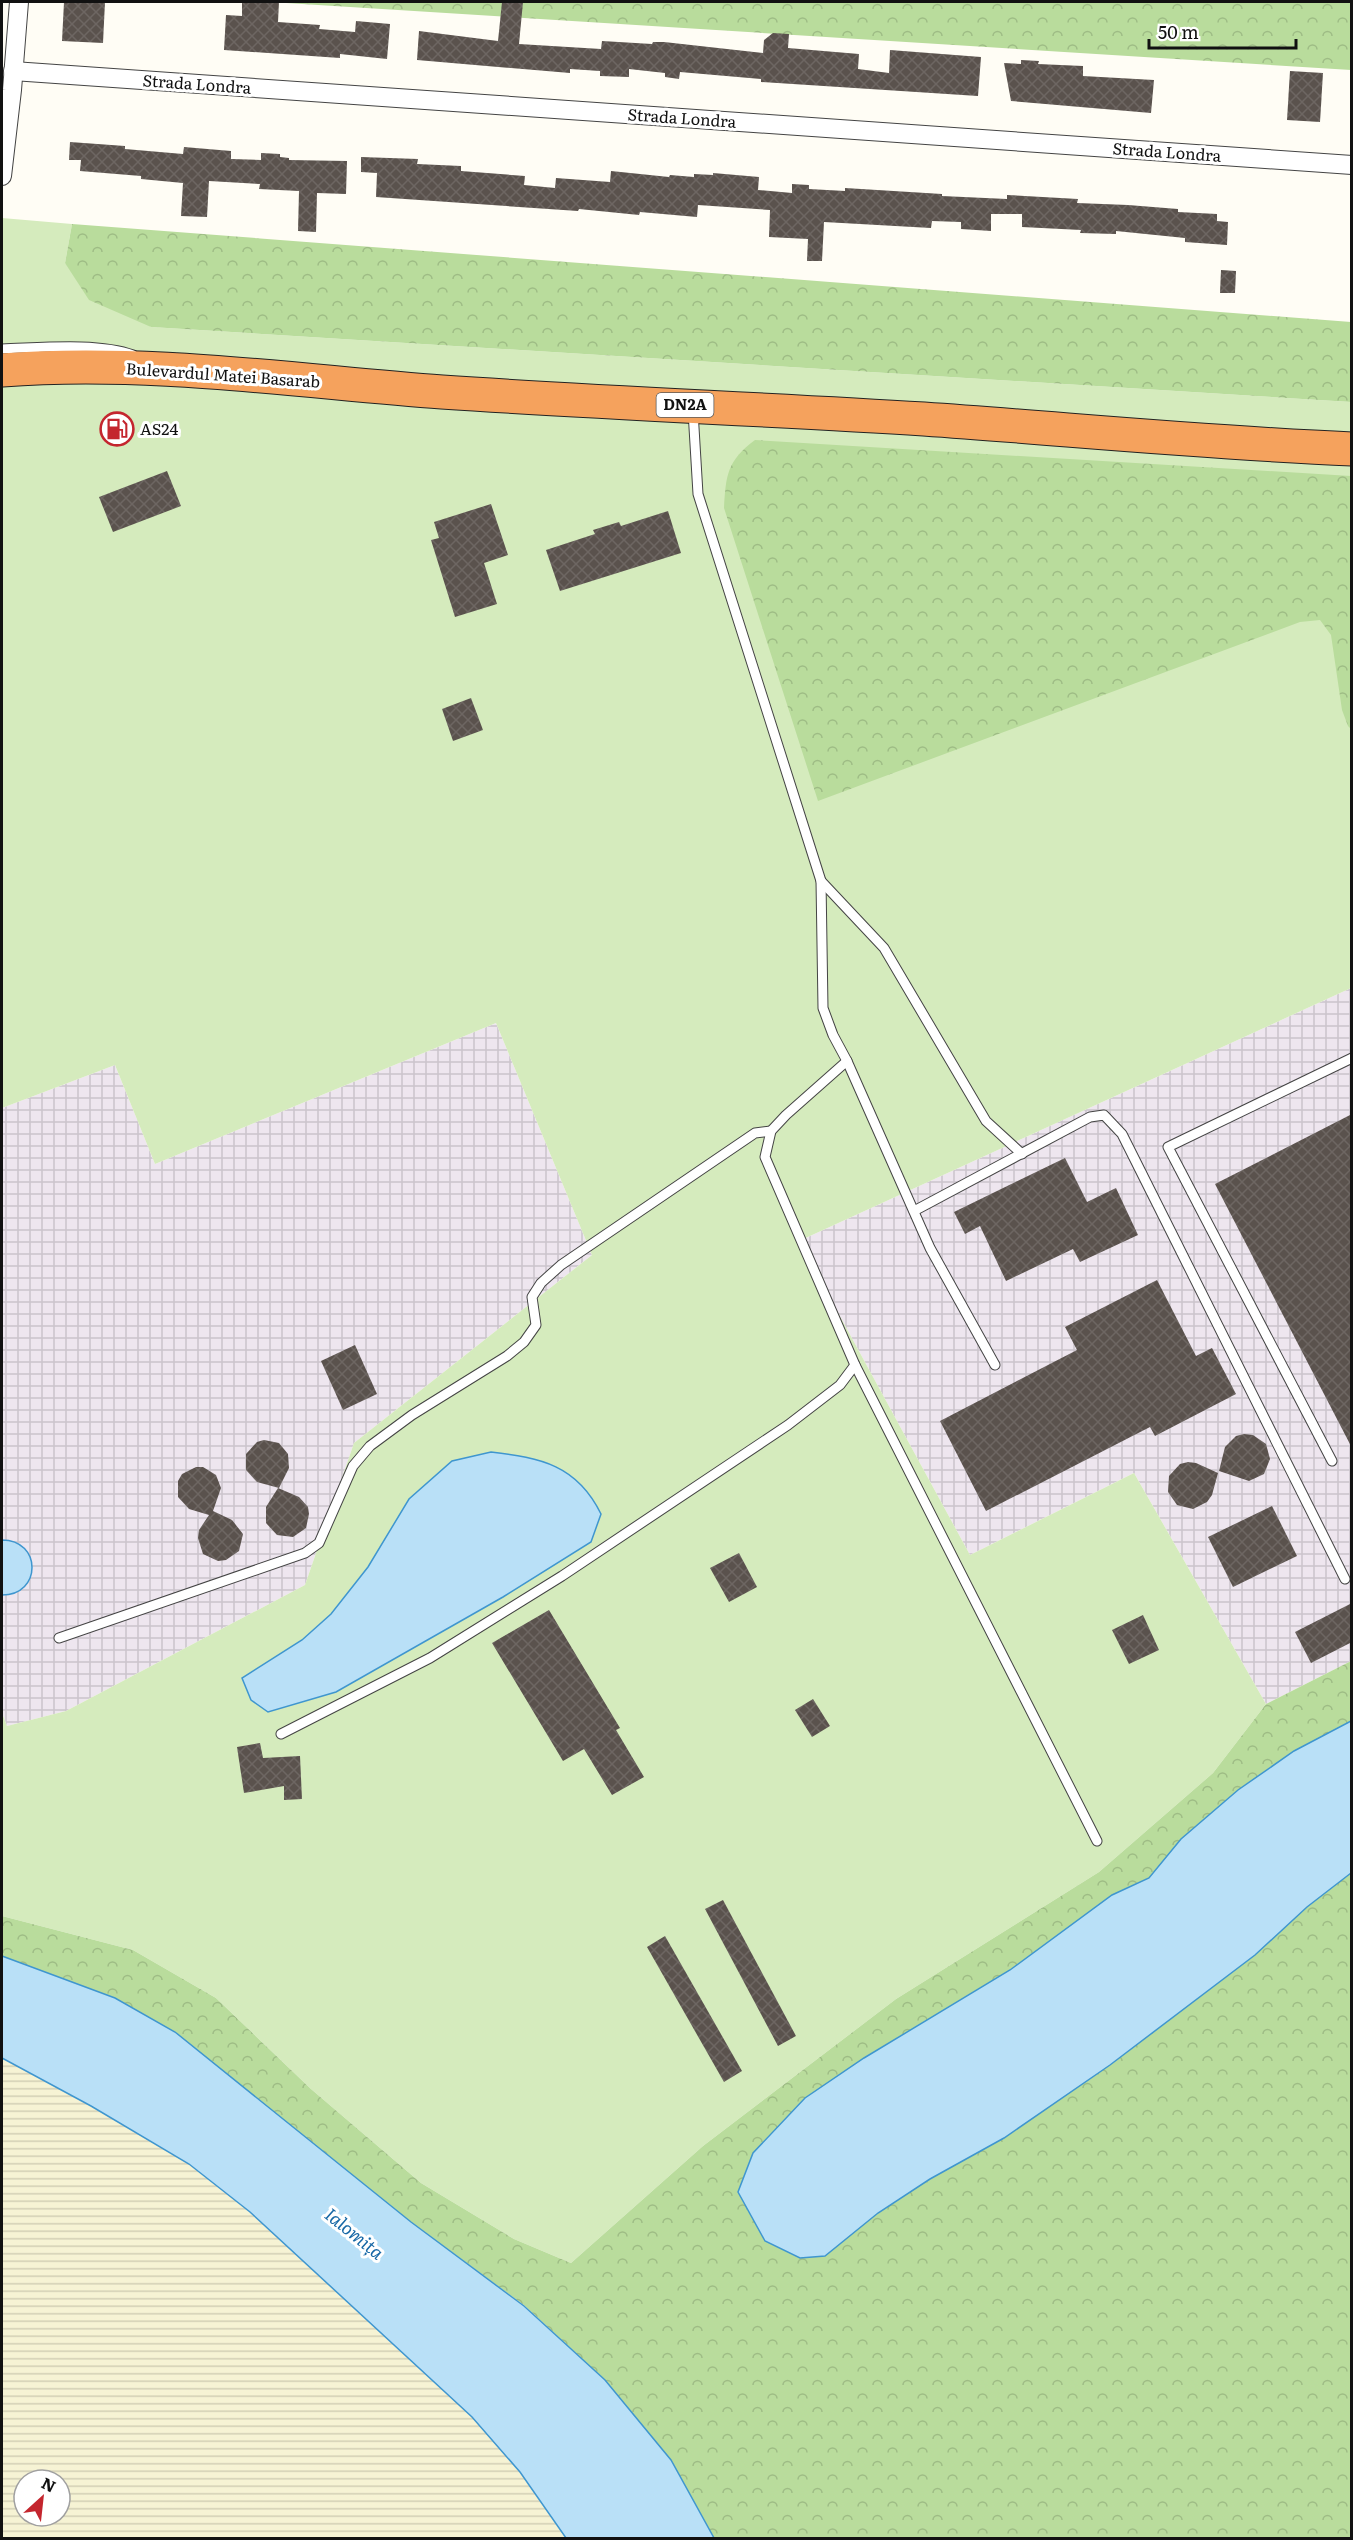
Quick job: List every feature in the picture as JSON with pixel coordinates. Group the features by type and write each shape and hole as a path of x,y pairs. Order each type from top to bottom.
{"highway":[{"name":"Bulevardul Matei Basarab","path":"2,370 97,367 174,370 445,392 692,405"},
{"name":"DN2A","path":"692,405 926,420 1262,446 1352,449"}],"street":[{"path":"2,176 19,2"},
{"name":"Strada Londra","path":"13,71 1352,165"}],"lane":[{"path":"2,349 70,347 123,351 174,370"},
{"path":"692,405 698,494 821,881 823,1008 833,1035 847,1061 930,1248 995,1365"},
{"path":"821,881 884,948 986,1121 1022,1154"},
{"path":"1332,1461 1168,1147 1352,1059"},
{"path":"847,1061 771,1131 765,1157 855,1365 1097,1841"},
{"path":"914,1211 1090,1117 1104,1115 1122,1134 1345,1579"},
{"path":"59,1638 305,1553 319,1543 352,1466 370,1446 412,1415 507,1356 524,1342 536,1325 532,1297 542,1283 561,1265 755,1133 771,1131"},
{"path":"281,1734 430,1658 562,1576 788,1425 840,1385 855,1365"}],"shaded area":[{"path":"1351,988 1351,1661 1266,1704 1134,1473 970,1555 799,1241"},
{"path":"496,1023 592,1255 354,1443 305,1585 66,1711 7,1726 2,1713 2,1108 115,1065 155,1164"},
{"path":"2,2058 91,2106 189,2164 250,2212 472,2417 520,2472 566,2538 2,2538"}],"green space":[{"path":"270,2 1351,2 1351,70"},
{"path":"2,218 72,224 65,263 151,327 1351,402 1351,988 799,1241 970,1555 1134,1473 1266,1704 1213,1773 1099,1872 896,1999 703,2146 571,2263 514,2239 421,2183 311,2089 216,1998 133,1950 2,1916 2,1713 7,1726 66,1711 305,1585 354,1443 592,1255 496,1023 155,1164 115,1065 2,1108"},
{"path":"72,224 1351,322 1351,402 151,327 89,300 65,263"},
{"path":"755,440 1351,476 1351,729 1342,710 1331,635 1320,620 1300,622 818,801 724,508 727,478 733,462"},
{"path":"1351,1661 1351,2538 714,2538 671,2460 605,2380 525,2306 115,1998 2,1956 2,1916 133,1950 216,1998 311,2089 421,2183 514,2239 571,2263 703,2146 896,1999 1099,1872 1213,1773 1266,1704"}],"water":[{"path":"491,1452 541,1461 569,1474 581,1484 601,1514 591,1542 503,1597 336,1692 268,1712 251,1700 242,1678 302,1640 331,1614 368,1567 409,1499 452,1461"},
{"path":"2,1540 15,1542 24,1549 30,1557 32,1568 25,1586 15,1593 2,1595"},
{"path":"1351,1721 1351,1873 1307,1907 1255,1955 1110,2065 1004,2138 930,2179 878,2213 825,2256 800,2258 765,2241 738,2192 753,2153 805,2098 864,2058 1010,1970 1112,1895 1149,1878 1181,1839 1238,1790 1294,1751"},
{"name":"Ialomița","path":"2,1956 115,1998 175,2032 411,2222 524,2306 605,2380 671,2460 714,2538 566,2538 520,2472 472,2417 250,2212 189,2164 91,2106 2,2058"}],"building":[{"path":"64,2 105,2 103,43 62,41"},
{"path":"242,2 279,2 278,22 320,25 319,29 355,32 356,21 390,24 387,59 340,54 340,58 224,50 226,15 242,16"},
{"path":"502,2 523,2 519,44 601,49 602,41 652,44 653,42 664,42 763,53 764,40 773,33 789,34 788,48 859,54 858,69 889,73 890,50 981,57 978,96 761,82 761,79 680,72 679,79 665,77 665,73 629,69 629,77 600,76 600,71 570,69 570,73 417,60 419,31 498,41"},
{"path":"1021,60 1039,61 1038,64 1083,66 1083,76 1154,80 1151,113 1011,101 1004,63 1021,64"},
{"path":"1290,71 1323,73 1320,122 1287,120"},
{"path":"70,142 125,146 125,149 183,154 184,147 231,151 231,159 261,160 261,153 280,154 280,157 289,158 289,160 347,161 346,194 317,193 316,232 298,231 299,191 259,189 260,184 209,181 207,217 181,216 183,183 141,179 141,176 80,171 81,160 69,160"},
{"path":"361,157 418,159 417,164 461,166 461,171 525,176 524,185 555,188 556,178 610,182 611,171 669,177 670,175 694,177 694,174 713,175 713,173 759,177 758,190 792,193 792,184 809,185 809,189 845,191 845,188 1007,199 1007,195 1078,199 1077,203 1178,209 1178,212 1217,214 1217,221 1228,222 1227,245 1185,242 1185,238 1116,231 1116,234 1080,233 1081,230 1022,227 1022,214 991,214 991,231 961,229 961,222 932,221 931,228 824,222 822,261 807,261 808,239 769,237 770,210 698,205 697,217 376,197 377,173 361,172"},
{"path":"1221,270 1236,271 1235,293 1220,293"},
{"path":"167,471 181,506 113,532 99,497"},
{"path":"491,504 508,555 484,563 497,604 455,617 431,540 439,538 434,522"},
{"path":"668,511 681,553 560,591 546,550 595,534 593,530 619,522 621,526"},
{"path":"471,698 483,730 453,741 442,709"},
{"path":"1352,1114 1352,1448 1215,1184"},
{"path":"1065,1158 1087,1202 1116,1188 1138,1235 1080,1262 1073,1249 1006,1281 980,1226 965,1234 954,1212"},
{"path":"1157,1280 1196,1356 1212,1348 1236,1394 1155,1436 1150,1427 986,1511 940,1421 1077,1350 1065,1327"},
{"path":"355,1345 377,1394 343,1410 321,1361"},
{"path":"1253,1435 1266,1444 1270,1459 1264,1474 1249,1481 1219,1471 1225,1447 1236,1436"},
{"path":"264,1440 279,1443 288,1454 289,1468 279,1488 257,1482 246,1470 246,1454 257,1442"},
{"path":"1196,1463 1218,1473 1212,1495 1207,1502 1193,1509 1177,1505 1168,1492 1169,1476 1180,1464"},
{"path":"196,1467 203,1467 216,1475 221,1488 213,1511 232,1520 243,1534 239,1551 226,1560 218,1561 203,1554 198,1538 199,1530 209,1515 189,1509 178,1497 178,1481 182,1474"},
{"path":"278,1488 299,1497 308,1507 306,1528 293,1537 277,1535 266,1523 266,1507"},
{"path":"1272,1506 1297,1556 1233,1587 1208,1537"},
{"path":"739,1553 757,1587 729,1602 710,1568"},
{"path":"1352,1603 1352,1642 1311,1663 1295,1632"},
{"path":"549,1610 620,1728 616,1730 644,1777 612,1795 584,1749 563,1761 492,1643"},
{"path":"1143,1615 1159,1650 1129,1664 1112,1630"},
{"path":"813,1699 830,1726 812,1737 795,1710"},
{"path":"260,1743 263,1758 300,1756 302,1799 284,1800 284,1786 244,1793 237,1747"},
{"path":"723,1900 796,2036 778,2046 705,1909"},
{"path":"665,1936 742,2071 724,2082 647,1947"}],"place":[{"name":"AS24","path":"117,429"}]}
